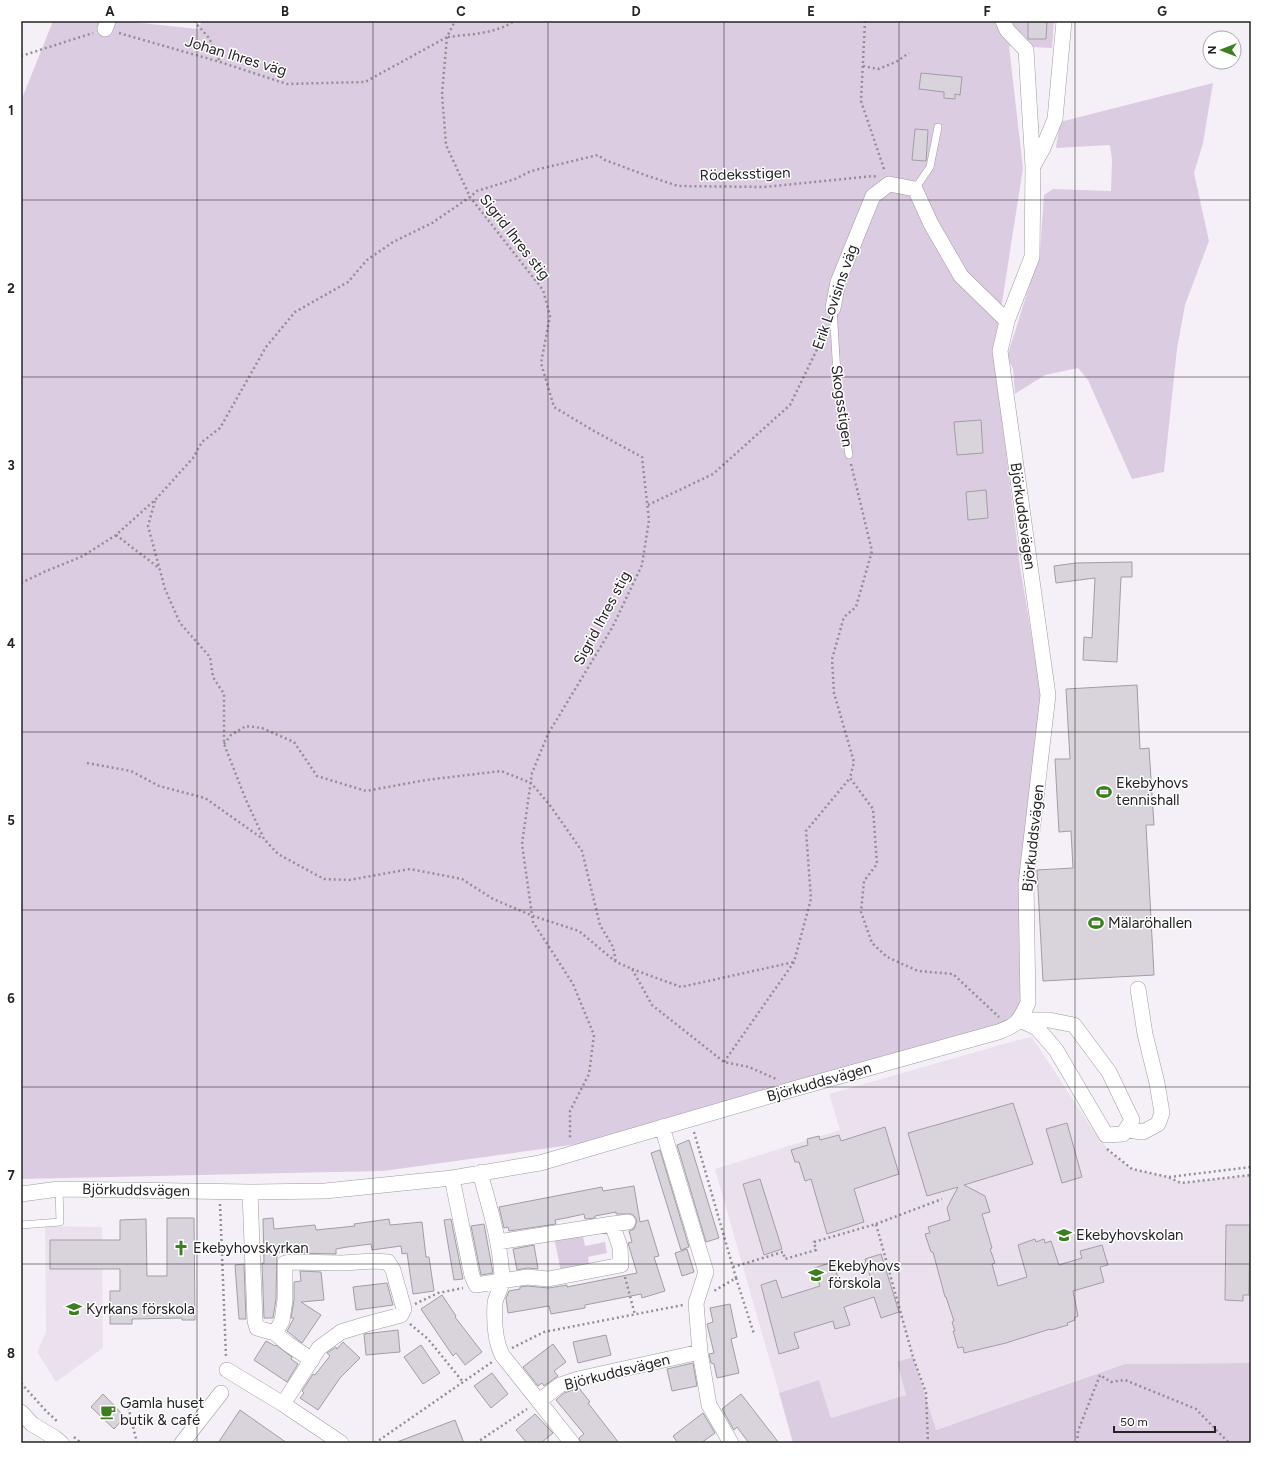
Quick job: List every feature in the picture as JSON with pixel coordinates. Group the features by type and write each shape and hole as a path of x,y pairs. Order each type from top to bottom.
{"street":[{"path":"1003,21 1007,30 1026,50 1033,167"},
{"name":"Björkuddsvägen","path":"1016,1024 1028,1003 1026,884 1048,695 1001,371 1000,351 1007,321 1032,257 1033,167 1055,119 1064,21"},
{"path":"889,184 915,189 931,224 961,276 1007,321"},
{"name":"Erik Lovisins väg","path":"833,308 838,282 873,196 889,184"},
{"path":"1016,1024 1037,1028 1056,1050 1106,1135 1123,1134 1126,1130 1143,1132 1158,1124 1162,1113 1157,1083 1145,1034 1138,989"},
{"name":"Björkuddsvägen","path":"21,1194 59,1189 250,1192 325,1190 452,1178 540,1163 1016,1024 1048,1020 1074,1025 1109,1072 1132,1120 1126,1130"},
{"path":"662,1127 706,1272 696,1303 700,1352 709,1405 731,1443"},
{"path":"482,1172 482,1180 498,1242 502,1281 496,1303 497,1340 502,1355 572,1443"},
{"path":"452,1178 472,1276 476,1285 527,1278 548,1279 621,1265 620,1247 612,1224"},
{"path":"250,1192 255,1321 257,1328 275,1333 288,1344 312,1360"},
{"path":"498,1242 628,1222"},
{"path":"275,1333 282,1321 285,1300 285,1263 342,1263 374,1261 388,1262 393,1270 403,1312 342,1332 319,1348 283,1404"},
{"name":"Björkuddsvägen","path":"539,1401 560,1385 578,1379 700,1352"},
{"path":"227,1370 283,1404 333,1441"},
{"path":"182,1443 221,1393"},
{"path":"21,1412 32,1424 60,1437"}],"lane":[{"path":"915,189 930,167 938,127"},
{"name":"Skogsstigen","path":"833,308 838,391 849,455"},
{"path":"21,1224 60,1222 59,1189"}],"path":[{"path":"194,21 209,38 220,62"},
{"path":"447,38 455,21"},
{"name":"Johan Ihres väg","path":"21,56 107,25 287,84 365,82 447,38 485,32 507,26 514,21"},
{"path":"865,21 862,101 889,184"},
{"name":"Sigrid Ihres stig","path":"447,38 442,94 446,145 470,197 543,290 550,316 541,363 554,407 642,457 648,505 649,520 642,565 612,628 548,734 532,773 522,844 534,922 573,984 594,1035 589,1074 570,1111 571,1154"},
{"path":"863,66 878,69 896,62 909,53"},
{"name":"Rödeksstigen","path":"470,197 477,191 515,180 531,171 598,155 605,160 678,186 764,187 874,176 889,184"},
{"path":"21,583 83,556 116,536 156,500 193,458 202,442 220,428 266,347 295,312 348,282 367,260 393,242 432,223 470,197"},
{"name":"Erik Lovisins väg","path":"648,505 713,474 790,405 822,341 833,308"},
{"path":"724,1062 794,962 811,899 806,832 850,778 854,762 834,693 832,659 844,617 856,607 872,551 849,455"},
{"path":"156,500 148,526 165,589 180,623 210,657 213,678 224,694 224,744 246,800 264,839"},
{"path":"116,536 160,568"},
{"path":"224,744 231,735 246,726 262,728 294,742 317,776 366,791 426,780 501,771 531,783 549,804 582,851 600,925 613,947 616,962"},
{"path":"87,763 131,771 159,786 205,798 264,839 278,854 324,879 349,880 410,869 462,879 492,899 533,916 579,931 616,962 681,987 794,962"},
{"path":"850,778 873,809 876,864 864,881 861,912 872,943 887,957 918,971 953,974 987,1007 1016,1024"},
{"path":"632,969 652,1005 724,1062 749,1067 776,1079"},
{"path":"700,1128 693,1130 736,1278 754,1334"},
{"path":"1105,1146 1109,1152 1132,1169 1168,1177 1181,1183 1251,1175"},
{"path":"1168,1177 1251,1167"},
{"path":"733,1267 783,1252 786,1259 808,1253 816,1250 814,1242 876,1224 942,1199"},
{"path":"220,1204 227,1370"},
{"path":"876,1224 913,1357 926,1393 928,1443"},
{"path":"621,1265 635,1315"},
{"path":"375,1443 518,1344 544,1332 696,1303 736,1278"},
{"path":"463,1382 428,1339 403,1312 438,1293 476,1285"},
{"path":"1077,1443 1078,1431 1100,1375 1112,1382 1124,1380 1196,1409 1229,1443"},
{"path":"21,1383 46,1411 60,1437 81,1443"},
{"path":"125,1398 137,1443"},
{"path":"476,1443 539,1401"}],"shaded area":[{"path":"53,21 123,21 198,29 202,21 1054,21 1052,48 1009,46 1023,168 994,354 1020,566 1042,698 1023,997 1015,1014 997,1026 592,1142 383,1171 21,1179 21,101"},
{"path":"1213,83 1203,143 1194,173 1209,241 1185,305 1177,349 1164,472 1132,479 1088,380 1078,368 1045,375 1015,394 1013,369 1007,357 1040,252 1044,195 1053,189 1111,191 1112,160 1110,145 1056,148 1060,122"},
{"name":"Ekebyhovskolan","path":"1032,1037 1089,1124 1109,1151 1132,1169 1168,1177 1181,1183 1251,1175 1251,1363 1125,1364 935,1430 913,1358 897,1362 907,1395 831,1418 819,1380 779,1393 715,1169 840,1130 829,1094"},
{"name":"Kyrkans förskola","path":"45,1226 102,1227 103,1348 56,1382 37,1352 46,1332"},
{"path":"582,1231 585,1246 605,1242 607,1253 588,1257 589,1266 561,1272 554,1237"},
{"path":"913,1357 936,1430 1125,1364 1251,1363 1251,1443 793,1443 779,1393 819,1380 831,1418 906,1395 897,1362"}],"building":[{"path":"1028,21 1047,21 1046,39 1028,39"},
{"path":"921,73 962,77 960,95 955,94 955,99 944,98 944,92 919,89"},
{"path":"915,129 928,130 926,161 912,160"},
{"path":"981,420 983,453 957,455 954,422"},
{"path":"986,490 988,518 968,520 966,492"},
{"path":"1132,562 1132,577 1121,577 1117,662 1083,660 1084,637 1092,638 1095,578 1056,583 1054,566 1076,563"},
{"path":"1137,685 1140,749 1149,748 1154,825 1146,825 1154,975 1043,981 1037,870 1073,868 1071,831 1059,832 1055,759 1070,759 1066,689"},
{"path":"1013,1103 1033,1164 964,1185 985,1196 990,1212 982,1214 992,1248 990,1249 995,1263 992,1264 998,1286 1027,1277 1018,1245 1035,1239 1036,1242 1044,1239 1045,1243 1051,1241 1059,1265 1082,1258 1080,1251 1102,1245 1108,1265 1100,1267 1104,1282 1073,1291 1078,1316 1074,1318 1075,1320 1067,1323 1068,1325 1006,1343 964,1353 963,1347 958,1348 953,1331 955,1331 952,1322 954,1321 945,1297 933,1252 931,1252 925,1234 930,1233 928,1227 950,1220 947,1208 958,1187 927,1196 908,1133"},
{"path":"1067,1123 1082,1177 1062,1183 1046,1129"},
{"path":"885,1127 899,1174 854,1189 864,1222 827,1234 811,1179 805,1181 799,1162 795,1162 791,1150 808,1145 807,1139 819,1136 820,1140 839,1135 841,1141"},
{"path":"689,1140 719,1238 706,1242 677,1145"},
{"path":"660,1150 689,1247 681,1250 651,1153"},
{"path":"760,1179 782,1249 764,1255 743,1184"},
{"path":"634,1186 640,1222 648,1220 659,1256 654,1257 665,1291 642,1298 641,1294 585,1305 585,1308 551,1314 549,1306 508,1313 506,1298 509,1291 520,1289 520,1287 527,1286 549,1288 567,1285 567,1287 637,1273 628,1243 632,1242 629,1231 634,1229 637,1221 632,1214 616,1214 616,1212 595,1216 595,1218 585,1219 584,1214 555,1220 556,1224 509,1231 508,1227 504,1228 499,1207 602,1187 603,1191"},
{"name":"Ekebyhovskyrkan","path":"167,1218 194,1218 195,1320 182,1320 182,1318 132,1319 132,1324 110,1324 110,1291 120,1291 120,1269 50,1269 50,1240 120,1240 120,1220 146,1219 147,1276 167,1276"},
{"path":"273,1218 274,1229 315,1225 316,1230 355,1226 354,1224 389,1219 390,1225 422,1222 426,1257 429,1257 434,1291 413,1294 407,1253 402,1254 401,1246 372,1250 371,1244 336,1249 336,1254 298,1253 298,1251 277,1253 276,1299 273,1318 264,1318 262,1263 264,1263 263,1219"},
{"path":"451,1219 463,1279 454,1280 444,1220"},
{"path":"484,1224 493,1273 481,1275 471,1226"},
{"path":"1226,1225 1250,1225 1249,1295 1243,1295 1243,1301 1225,1300"},
{"path":"534,1245 538,1269 528,1268 517,1270 513,1249"},
{"path":"687,1249 694,1272 682,1276 675,1253"},
{"path":"881,1254 899,1312 881,1318 874,1297 844,1307 850,1325 835,1329 833,1321 794,1333 799,1348 779,1354 761,1285 776,1280 782,1298 820,1286 814,1268 833,1262 841,1288 871,1279 865,1259"},
{"path":"244,1264 246,1319 239,1319 235,1265"},
{"path":"300,1271 321,1272 324,1300 301,1302 321,1315 302,1343 287,1331 294,1318 291,1318 294,1300 294,1282 301,1281"},
{"path":"387,1283 393,1305 356,1310 353,1287"},
{"path":"442,1295 456,1316 455,1317 482,1352 465,1365 456,1353 453,1356 421,1309"},
{"path":"730,1304 737,1337 731,1339 739,1373 717,1378 714,1364 711,1363 709,1354 714,1353 707,1324 713,1322 710,1308"},
{"path":"398,1330 400,1352 366,1355 364,1334"},
{"path":"606,1335 611,1355 578,1363 573,1342"},
{"path":"266,1341 275,1346 276,1345 292,1357 291,1359 298,1364 287,1382 254,1360"},
{"path":"343,1342 360,1358 340,1378 318,1410 300,1398 304,1393 302,1391 313,1374 315,1375 330,1356 327,1353 336,1347 337,1349"},
{"path":"553,1344 566,1362 554,1371 558,1376 544,1386 542,1383 538,1386 523,1367"},
{"path":"421,1345 440,1373 423,1384 404,1357"},
{"path":"693,1363 697,1386 672,1391 667,1369"},
{"path":"492,1373 508,1394 491,1408 474,1386"},
{"path":"579,1388 590,1402 588,1403 619,1443 581,1443 579,1438 584,1434 556,1400 564,1393"},
{"name":"Gamla huset butik & café","path":"103,1394 125,1417 114,1429 91,1407"},
{"path":"741,1394 779,1443 749,1443 737,1427 734,1430 722,1409"},
{"path":"240,1410 287,1443 218,1443"},
{"path":"703,1413 715,1433 701,1443 678,1443 673,1436"},
{"path":"535,1414 553,1433 541,1443 527,1443 516,1430"},
{"path":"455,1420 464,1443 397,1443 397,1442"}],"place":[{"name":"Ekebyhovs tennishall","path":"1104,792"},
{"name":"Mälaröhallen","path":"1096,923"},
{"name":"Ekebyhovskolan","path":"1064,1235"},
{"name":"Ekebyhovskyrkan","path":"181,1248"},
{"name":"Ekebyhovs förskola","path":"816,1275"},
{"name":"Kyrkans förskola","path":"74,1309"},
{"name":"Gamla huset butik & café","path":"108,1412"}]}
